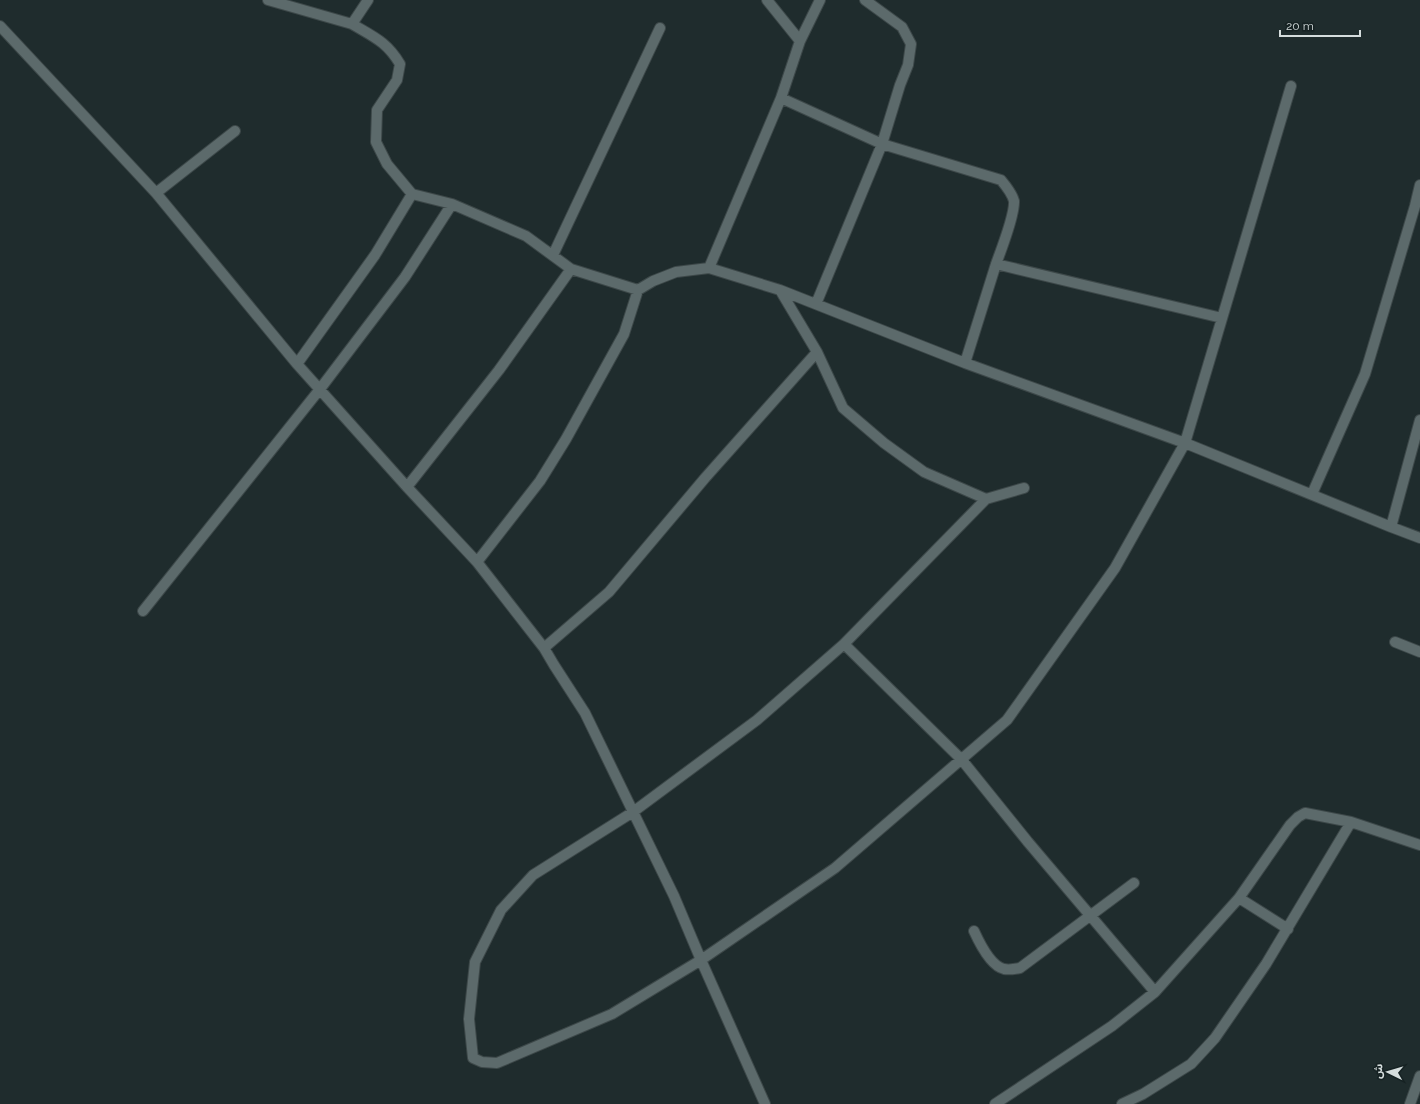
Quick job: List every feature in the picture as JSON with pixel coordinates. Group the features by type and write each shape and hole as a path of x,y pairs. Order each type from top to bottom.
{"street":[{"path":"268,0 352,24 383,42 393,52 400,64 397,80 377,110 376,142 387,164 412,194 452,204 526,236 571,269 638,290"},
{"path":"352,24 368,0"},
{"path":"767,0 800,41"},
{"path":"709,268 781,98 800,41 820,0"},
{"path":"816,304 882,144 908,65 911,44 902,27 865,0"},
{"path":"0,26 156,193 298,364 406,486 477,562 544,648 585,713 674,896 765,1104"},
{"path":"553,255 660,28"},
{"path":"1024,488 986,499 844,644 757,720 633,812 533,875 501,910 474,962 469,1019 473,1058 482,1062 497,1063 612,1014 701,960 835,868 1007,720 1115,568 1185,443 1291,86"},
{"path":"781,98 882,144 1001,180 1010,192 1014,202 1012,215 965,363"},
{"path":"156,193 235,132"},
{"path":"1312,494 1365,374 1420,185"},
{"path":"298,364 375,255 412,194"},
{"path":"143,611 320,389 405,277 452,204"},
{"path":"996,264 1222,318"},
{"path":"477,562 540,481 566,439 624,334 638,290 653,281 676,272 709,268 780,290 965,363 1185,443 1420,538"},
{"path":"406,486 499,370 571,269"},
{"path":"780,290 817,352 843,408 884,443 924,472 986,499"},
{"path":"544,648 609,592 705,478 817,352"},
{"path":"1391,527 1420,420"},
{"path":"1395,642 1420,652"},
{"path":"844,644 962,760 1028,842 1155,992"},
{"path":"995,1104 1112,1026 1155,992 1239,898 1290,825 1298,817 1305,813 1351,822 1420,845"},
{"path":"1122,1104 1143,1094 1191,1064 1215,1038 1266,964 1351,822"},
{"path":"974,931 982,947 992,960 1003,969 1012,970 1020,968 1134,883"},
{"path":"1239,898 1288,929"},
{"path":"1410,1104 1420,1076"}]}
